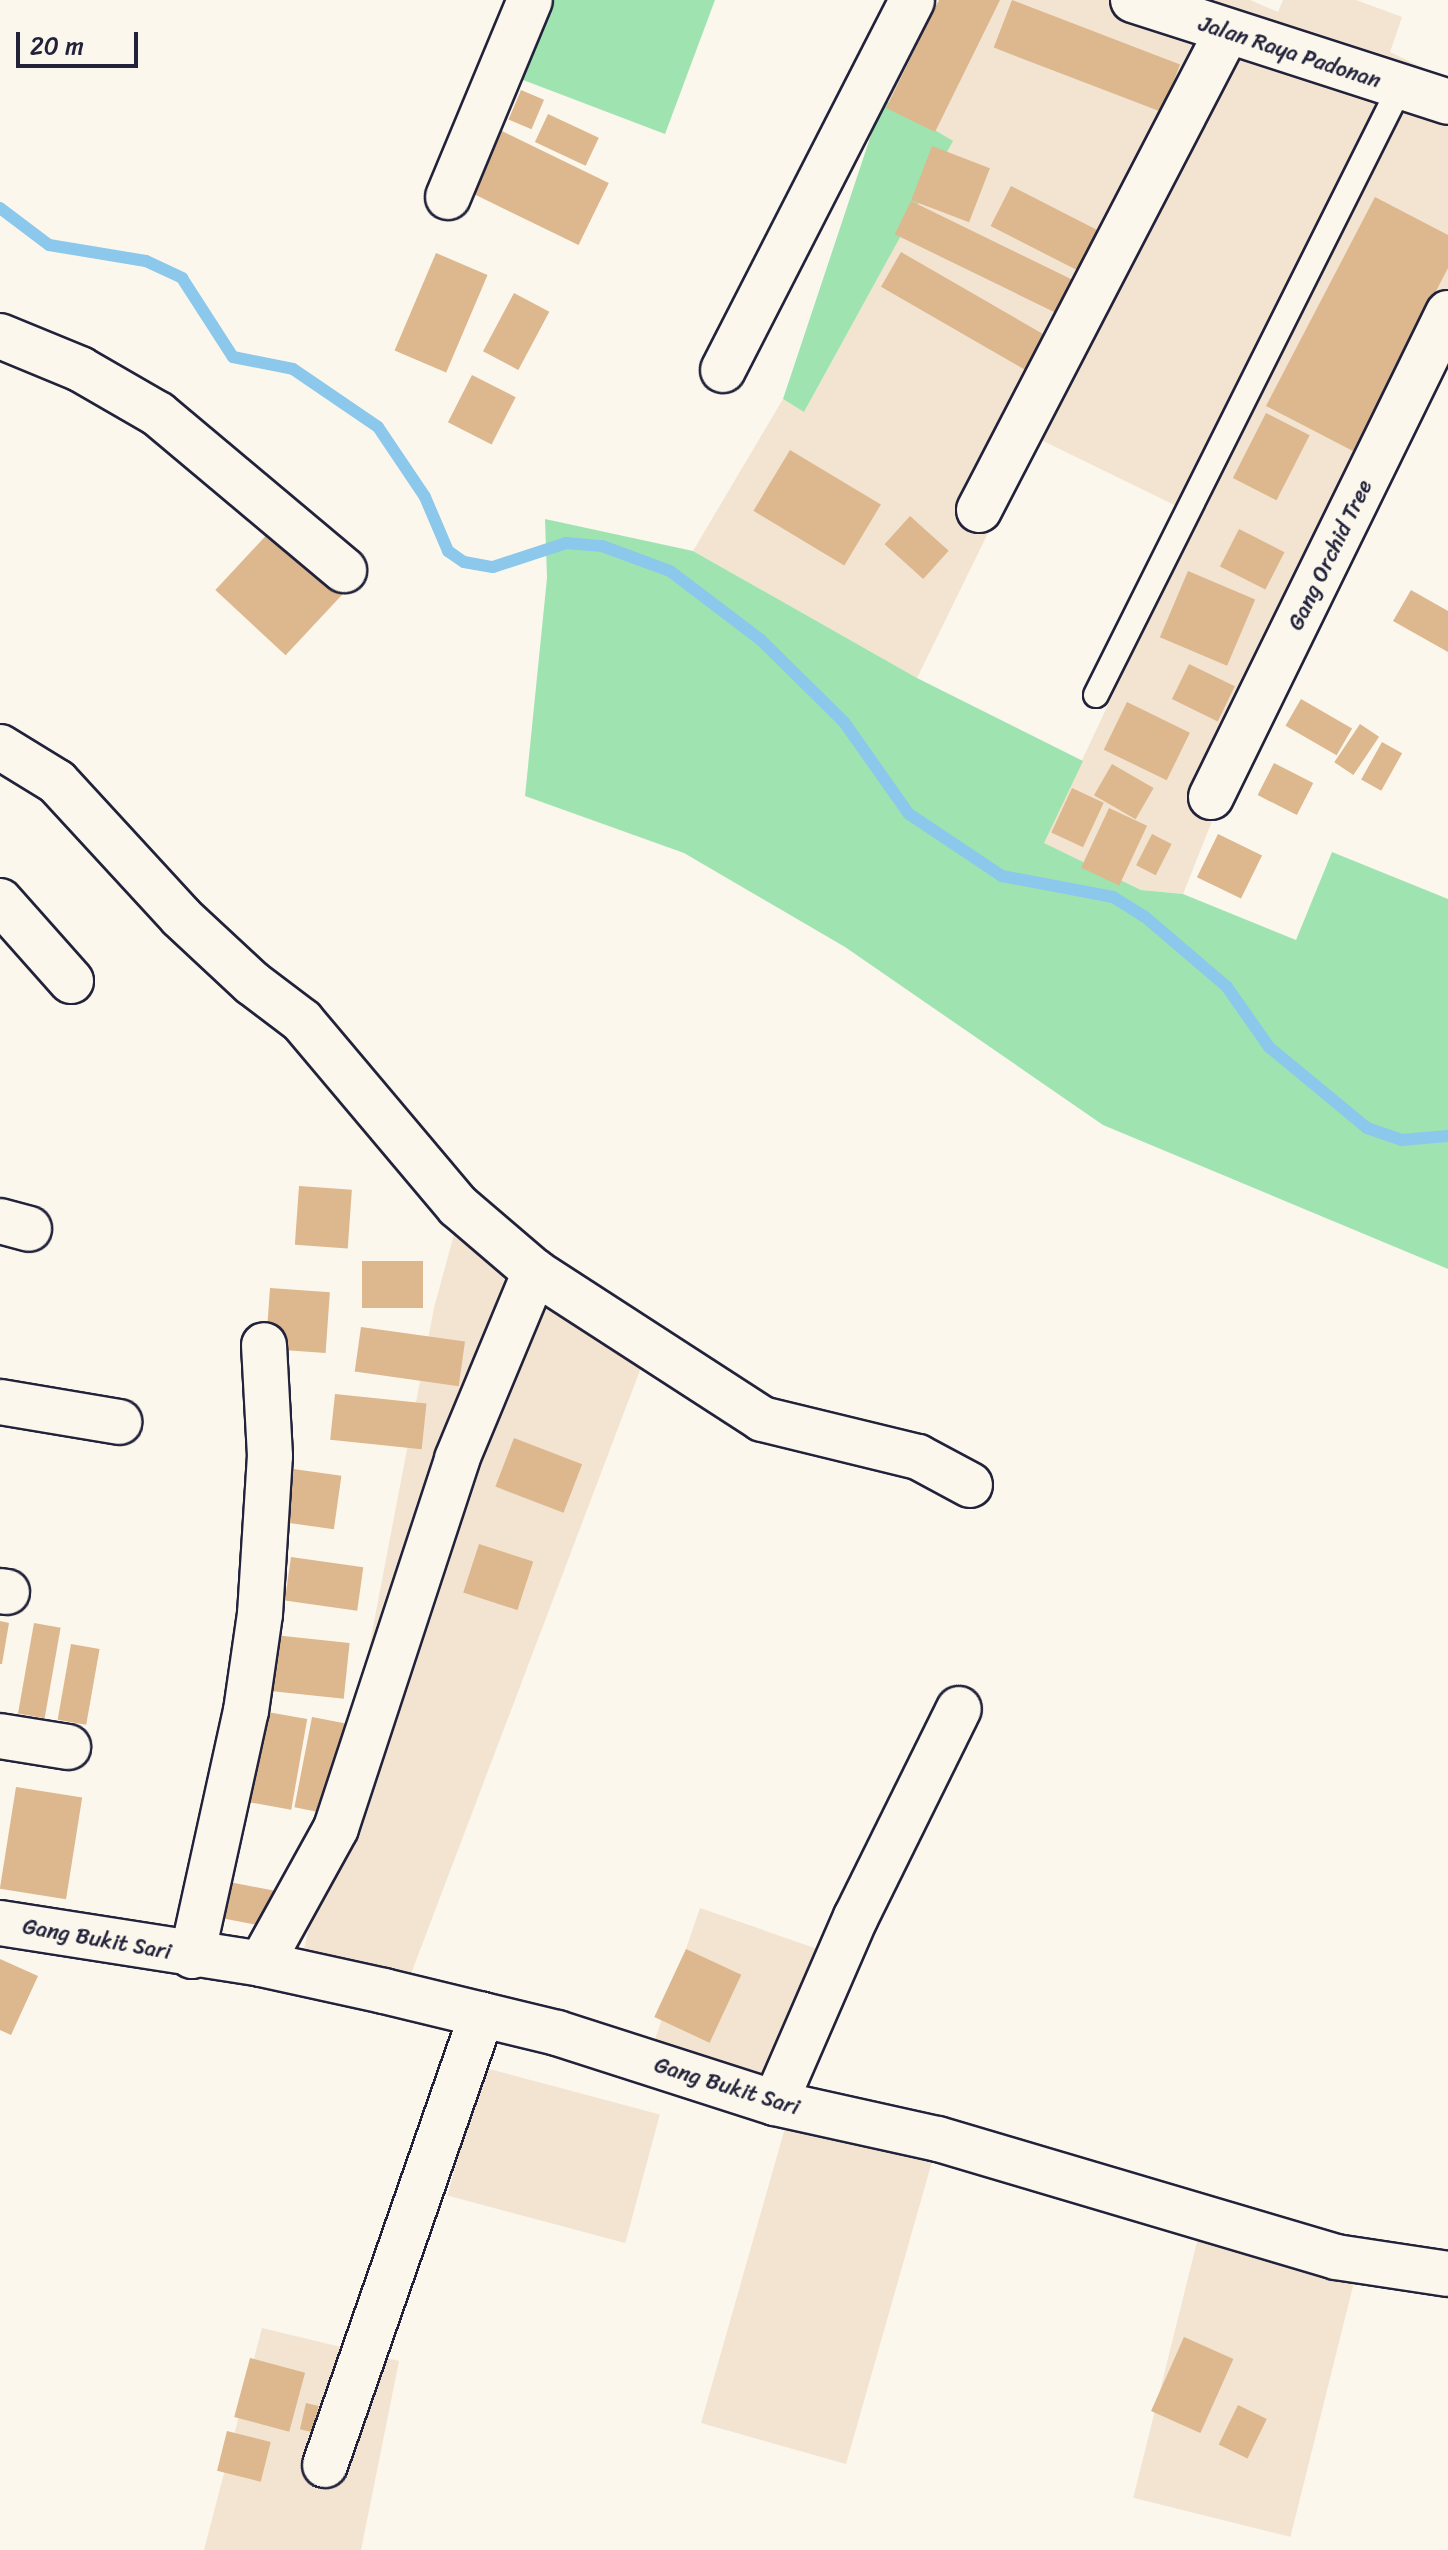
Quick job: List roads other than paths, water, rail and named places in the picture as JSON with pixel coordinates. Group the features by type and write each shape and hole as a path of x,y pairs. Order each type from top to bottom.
{"street":[{"path":"448,197 530,0"},
{"path":"723,370 912,0"},
{"name":"Jalan Raya Padonan","path":"1133,0 1448,102"},
{"path":"979,510 1227,32"},
{"name":"Gang Orchid Tree","path":"1211,797 1448,313"},
{"path":"0,336 80,369 158,414 242,479 344,570"},
{"path":"0,747 57,782 181,917 252,983 302,1021 458,1206 535,1272 762,1419 918,1457 970,1485"},
{"path":"0,901 71,981"},
{"path":"261,1964 336,1828 457,1459 535,1272"},
{"path":"192,1956 246,1711 260,1614 270,1456 264,1345"},
{"path":"0,1402 119,1422"},
{"path":"775,2103 856,1917 959,1709"},
{"path":"0,1736 68,1747"},
{"name":"Gang Bukit Sari","path":"0,1923 192,1956 261,1964 557,2033 775,2103 953,2143 1336,2257 1448,2274"},
{"path":"325,2465 482,2015"}],"lane":[{"path":"1096,695 1400,87"}],"waterway":[{"path":"0,208 49,245 146,261 182,278 233,357 293,369 378,427 425,497 448,551 464,562 493,567 566,543 602,546 670,571 761,640 844,722 909,814 1002,876 1113,897 1144,916 1227,987 1269,1047 1367,1128 1401,1140 1448,1136"}]}
